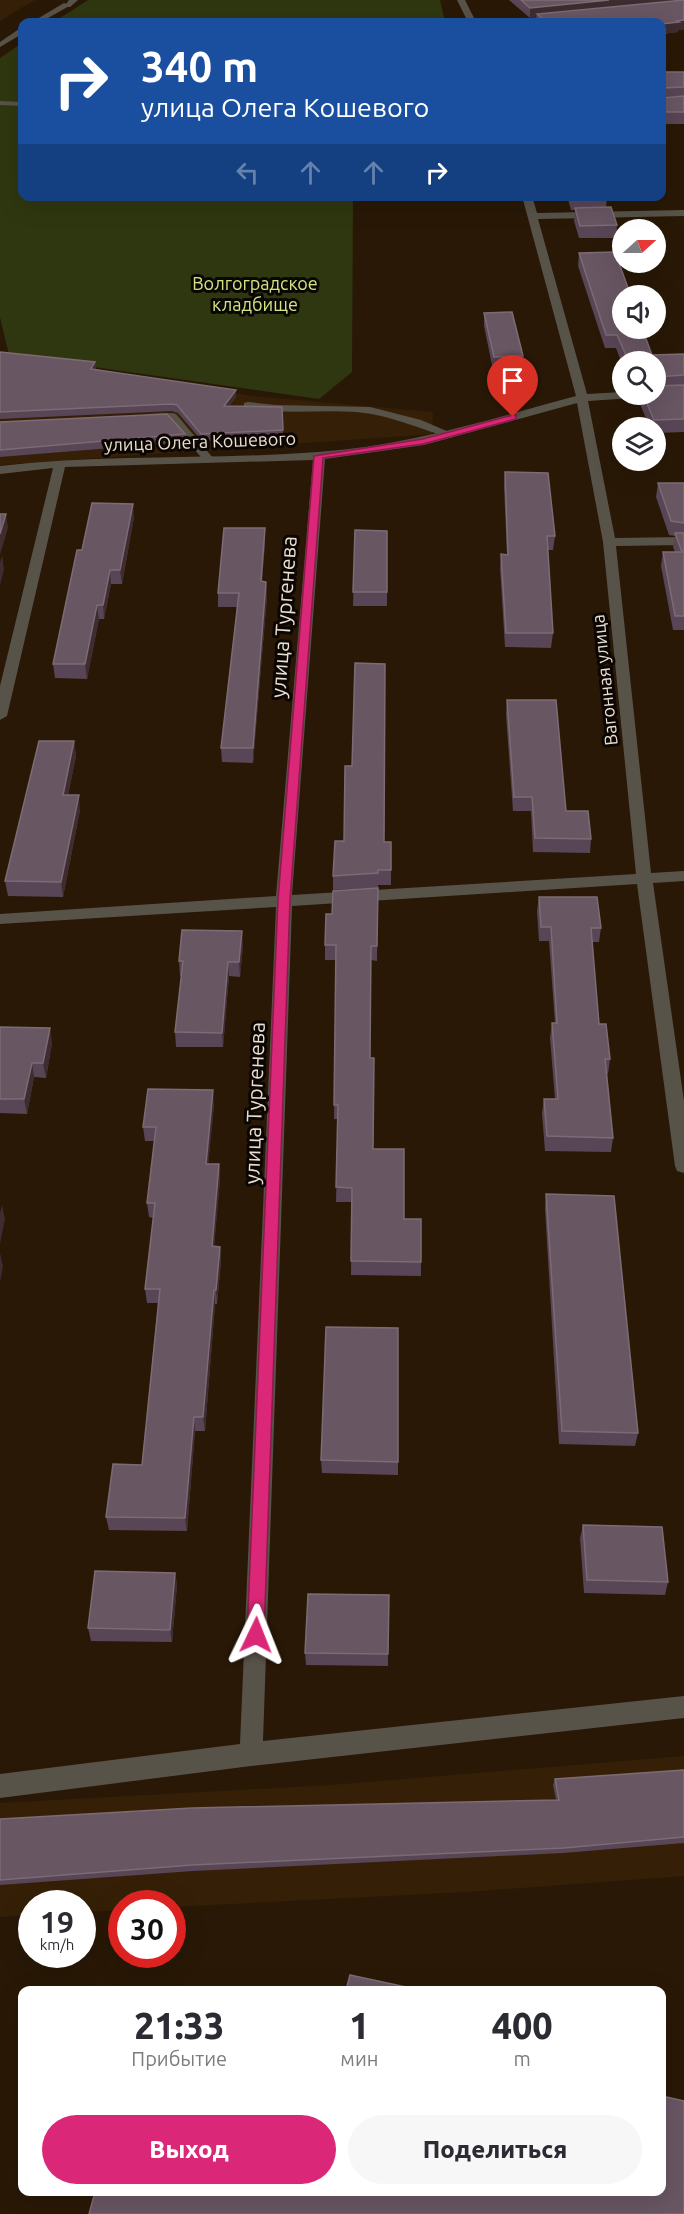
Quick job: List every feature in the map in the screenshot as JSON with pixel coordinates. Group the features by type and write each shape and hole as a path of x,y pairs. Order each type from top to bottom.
{"street":[{"path":"461,0 470,18"},
{"name":"Вагонная улица","path":"528,201 582,398 609,542 644,878 684,1166"},
{"path":"532,216 684,213"},
{"name":"улица Олега Кошевого","path":"0,470 60,463 319,456 423,441 582,398 612,396"},
{"name":"улица Тургенева","path":"251,1754 284,900 319,456"},
{"path":"0,716 60,463"},
{"path":"609,542 684,541"},
{"path":"0,919 684,876"},
{"path":"0,1786 251,1754 684,1707"}],"lane":[{"path":"43,18 70,2"},
{"path":"0,45 18,34"},
{"path":"0,103 18,104"},
{"path":"248,405 274,411 357,409 414,419 451,435"},
{"path":"138,417 172,416 209,460"}],"shaded area":[{"path":"0,0 35,0 0,21"},
{"path":"0,353 252,396 433,412 432,434 0,465"},
{"path":"684,1756 684,1876 466,1892 186,1906 186,1890 108,1890 108,1911 96,1911 96,1890 18,1890 18,1916 0,1917 0,1803 331,1785"}],"green space":[{"path":"88,0 440,0 444,18 60,18"},
{"name":"Волгоградское кладбище","path":"18,46 18,201 353,201 352,372 319,399 9,355 0,317 0,58"}],"building":[{"path":"521,0 609,0 530,8"},
{"path":"684,0 684,20 666,24 666,18 542,18 537,14"},
{"path":"666,72 684,72 684,87 666,88"},
{"path":"684,96 684,112 666,112 666,98"},
{"path":"611,207 615,219 612,219 612,225 580,226 575,208"},
{"path":"612,252 612,273 623,273 627,285 612,285 612,335 606,335 579,253"},
{"path":"512,312 523,356 494,357 484,313"},
{"path":"619,339 646,339 651,351 624,351"},
{"path":"0,352 95,362 91,369 236,390 224,406 282,407 283,430 201,434 177,405 171,404 0,412"},
{"path":"684,354 684,375 666,376 666,355"},
{"path":"684,385 684,419 653,417 648,405 666,405 666,386"},
{"path":"167,414 185,434 0,450 0,422"},
{"path":"505,472 548,473 555,536 547,536 553,633 506,633 501,554 508,555"},
{"path":"658,483 684,483 684,523 671,521"},
{"path":"92,503 133,504 120,570 110,570 103,605 97,605 85,664 53,664 77,550 82,550"},
{"path":"0,514 6,514 0,534"},
{"path":"224,528 265,528 261,581 266,582 253,748 221,748 239,593 218,593"},
{"path":"355,530 387,531 387,592 353,592"},
{"path":"675,533 684,533 684,616 675,616 663,552 682,552"},
{"path":"355,663 385,664 384,842 391,842 391,870 333,876 335,841 344,841 345,766 352,766"},
{"path":"507,700 556,700 566,811 588,811 591,839 535,838 532,797 514,797"},
{"path":"39,741 74,741 63,795 79,795 61,882 5,881"},
{"path":"378,888 377,946 371,946 370,1058 374,1058 373,1149 404,1149 404,1219 421,1219 421,1262 351,1261 352,1188 336,1187 338,1105 334,1105 336,945 325,945 326,914 332,914 333,891"},
{"path":"539,897 597,897 601,928 591,928 599,1024 606,1024 610,1059 605,1059 613,1138 547,1136 544,1099 558,1099 552,1023 557,1023 551,927 541,927"},
{"path":"182,930 242,931 239,962 228,962 222,1033 175,1032 183,961 179,961"},
{"path":"0,1027 50,1028 43,1063 32,1063 24,1099 0,1099"},
{"path":"148,1089 213,1090 206,1164 219,1164 212,1246 220,1247 203,1417 194,1417 185,1518 106,1517 113,1464 142,1465 160,1289 145,1289 155,1203 147,1203 156,1127 143,1127"},
{"path":"546,1194 614,1196 638,1433 562,1431"},
{"path":"326,1327 398,1328 398,1462 321,1460"},
{"path":"583,1525 662,1527 668,1582 587,1580"},
{"path":"95,1571 175,1573 170,1630 88,1628"},
{"path":"308,1594 389,1595 388,1654 305,1653"},
{"path":"684,1770 684,1837 564,1848 192,1865 0,1880 0,1819 192,1808 559,1800 555,1779"},
{"path":"350,1975 401,1986 347,1986"},
{"path":"666,2097 684,2101 684,2214 89,2214 94,2196 666,2196"}],"route":[{"path":"256,1635 284,900 319,456 423,441 513,417"}]}
